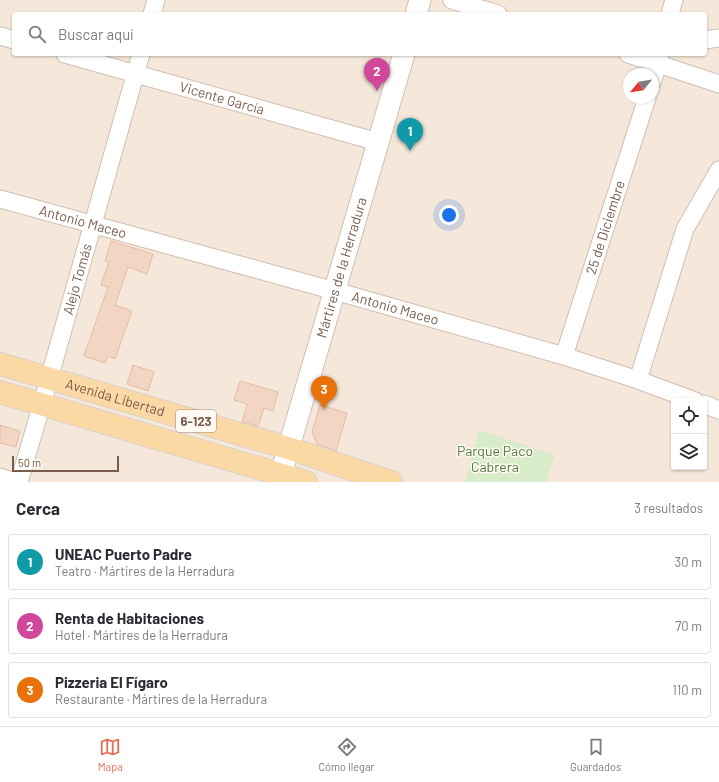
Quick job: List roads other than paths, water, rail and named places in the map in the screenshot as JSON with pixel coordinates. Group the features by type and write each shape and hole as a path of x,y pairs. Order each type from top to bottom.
{"main road":[{"name":"Avenida Libertad","path":"0,364 288,448 391,482"},
{"name":"Avenida Libertad","path":"0,392 280,478 306,482"}],"street":[{"path":"153,12 156,0"},
{"path":"417,12 420,0"},
{"path":"452,0 491,12"},
{"path":"671,12 674,0"},
{"path":"0,36 12,39"},
{"path":"707,40 719,38"},
{"name":"Vicente García","path":"72,56 378,142"},
{"name":"Alejo Tomás","path":"19,482 140,56"},
{"name":"Mártires de la Herradura","path":"280,478 403,56"},
{"path":"633,56 657,66 719,84"},
{"name":"25 de Diciembre","path":"564,356 645,104"},
{"path":"638,380 685,229 719,170"},
{"name":"Antonio Maceo","path":"0,199 335,291 564,356 638,380 687,398"},
{"path":"707,405 719,410"},
{"path":"0,478 15,482"}],"place":[{"name":"Renta de Habitaciones","path":"377,91"},
{"name":"UNEAC Puerto Padre","path":"410,151"},
{"name":"Pizzeria El Fígaro","path":"324,409"}],"park label":[{"name":"Parque Paco Cabrera","path":"495,460"}]}
